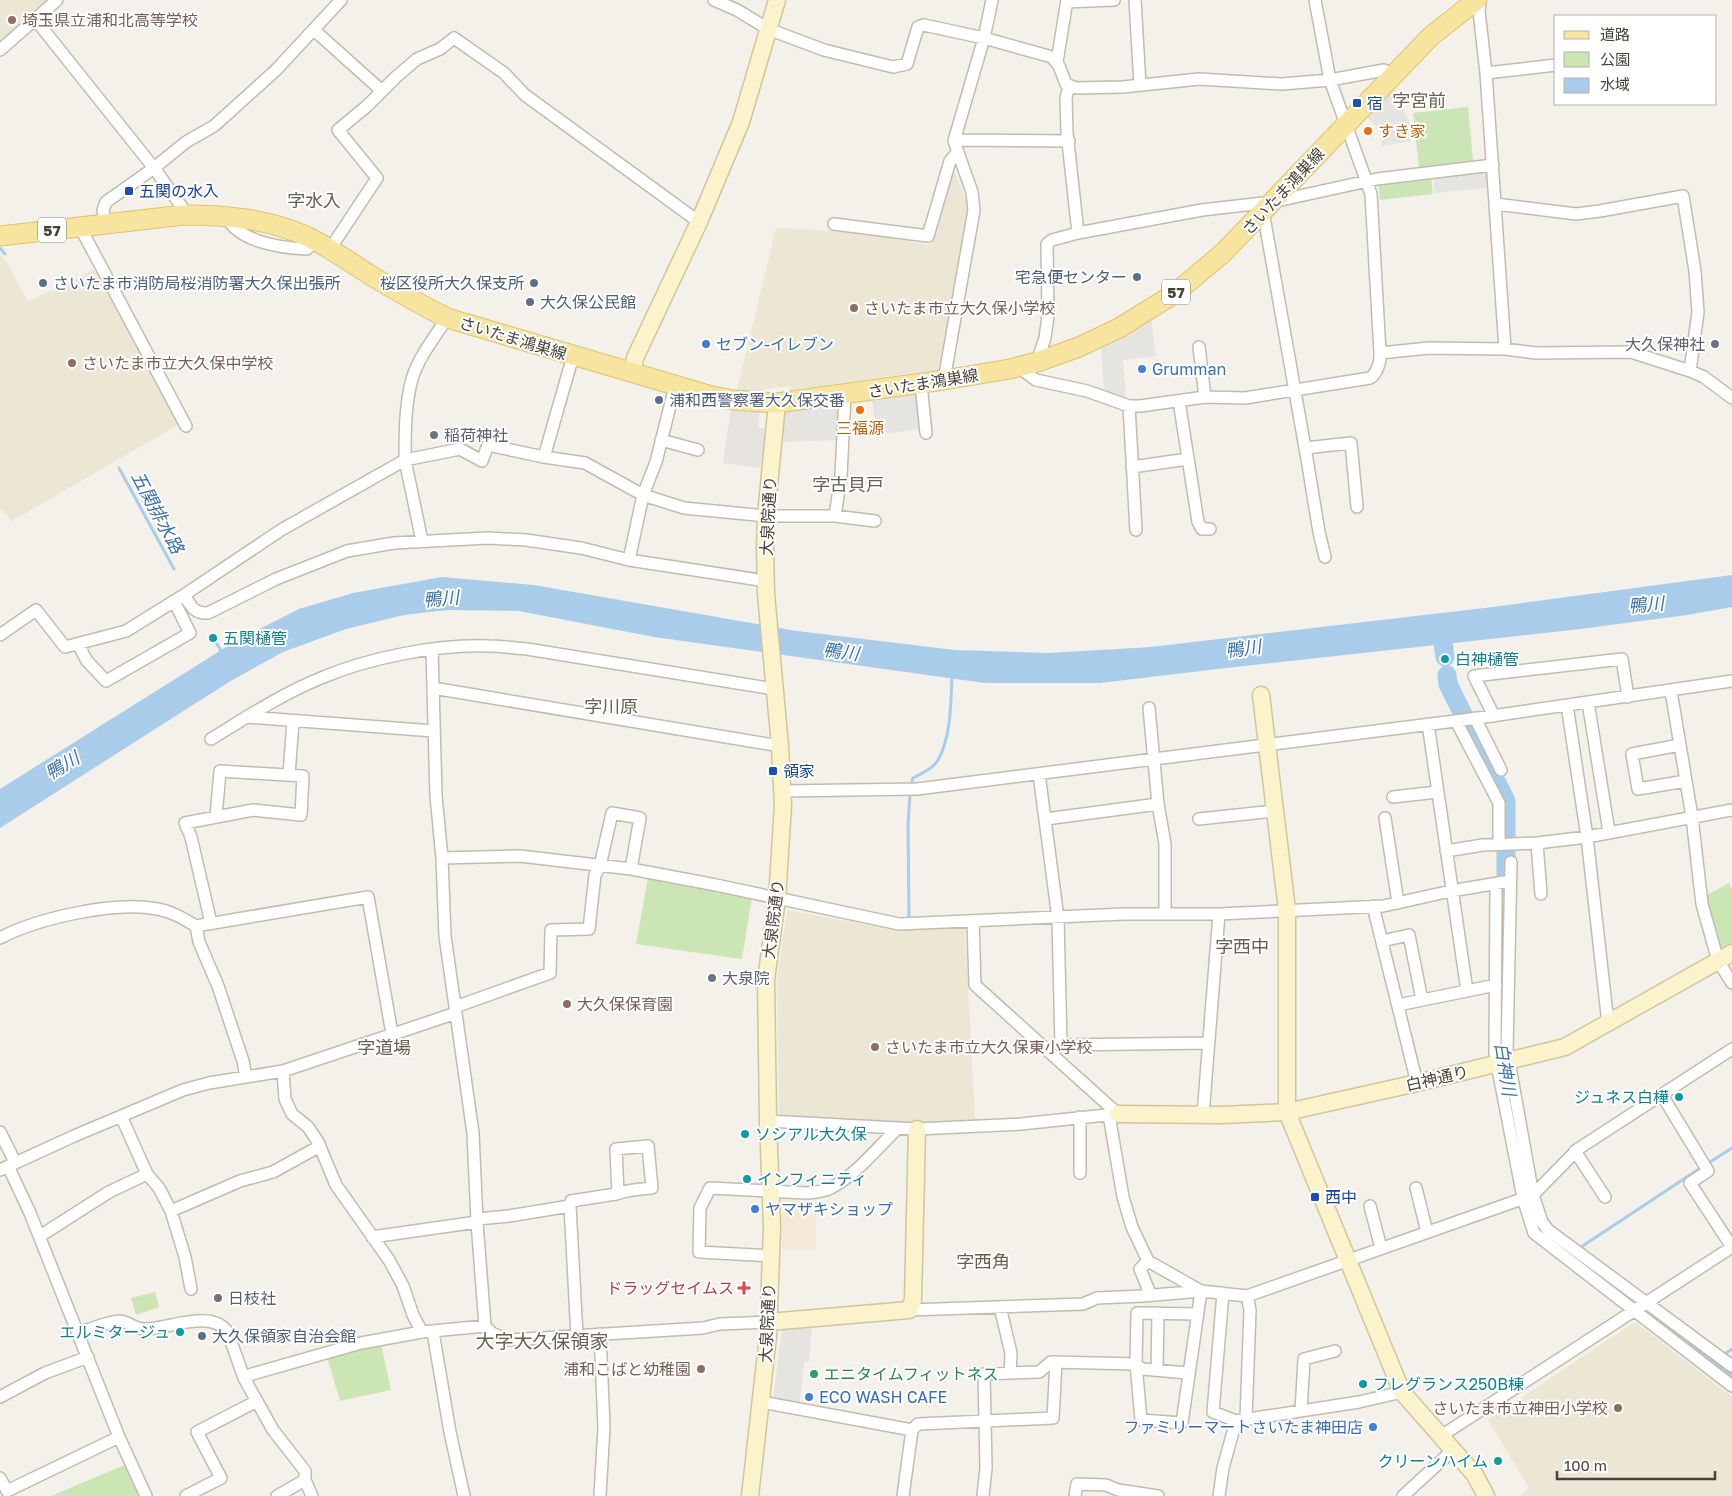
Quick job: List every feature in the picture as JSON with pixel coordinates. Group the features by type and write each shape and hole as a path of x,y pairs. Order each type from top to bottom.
{"main road":[{"name":"さいたま鴻巣線","path":"0,233 80,227 184,215 226,216 291,230 322,245 407,297 447,318 675,386 732,400 777,402 921,384 1037,362 1105,335 1156,306 1211,264 1431,36 1478,0"}],"street":[{"path":"0,50 57,0"},
{"path":"714,0 737,10 768,29 824,50 893,67 907,64 918,27 924,25 984,38 1018,49 1046,54 1057,62 1069,86 1076,88 1140,85 1199,79 1276,84 1330,80 1384,70 1393,74"},
{"path":"632,373 635,358 699,222 741,122 777,0"},
{"path":"944,380 974,210 972,192 954,140 984,38 992,0"},
{"path":"1057,62 1067,1 1114,0"},
{"path":"1135,0 1140,85"},
{"path":"1018,367 1036,380 1087,391 1129,406 1205,398 1245,398 1372,378 1380,362 1380,353 1372,206 1367,181 1330,80 1314,0"},
{"path":"1478,0 1486,73 1505,349"},
{"path":"105,224 104,204 186,142 214,126 276,70 314,30 335,2"},
{"path":"35,20 154,168 182,207 184,215"},
{"path":"314,30 382,91"},
{"path":"322,245 377,178 338,130 417,59 440,49 454,38 504,73 525,95 699,222"},
{"path":"1486,73 1554,65"},
{"path":"1069,86 1066,98 1078,233"},
{"path":"954,140 1069,141"},
{"path":"834,224 928,236 950,161 958,152"},
{"path":"1037,362 1045,338 1048,316 1047,244 1052,240 1078,233 1202,210 1268,206 1367,181 1493,164"},
{"path":"1496,204 1576,214 1683,196 1695,271 1698,312 1690,371"},
{"path":"1268,206 1294,390 1325,558"},
{"path":"80,227 186,426"},
{"path":"422,541 405,460 405,416 413,378 425,352 447,318"},
{"path":"1199,347 1205,398"},
{"path":"1380,353 1429,348 1505,349 1536,352 1630,352 1704,377 1732,398"},
{"path":"544,456 573,356"},
{"path":"921,384 926,433"},
{"path":"629,560 643,495 656,462 675,386"},
{"path":"835,516 841,476 845,395"},
{"path":"1179,401 1198,522 1202,529 1210,529"},
{"name":"大泉院通り","path":"750,1496 769,1322 771,1191 766,980 777,899 783,791 766,588 766,516 777,402"},
{"path":"1129,406 1136,530"},
{"path":"661,440 698,450"},
{"path":"1305,448 1351,443 1357,506"},
{"path":"0,635 36,610 65,647 126,631 184,595 281,530 405,460 460,449 482,461 488,445 585,463 643,495 684,508 766,516 835,516 875,521"},
{"path":"1132,467 1188,459"},
{"path":"184,595 192,609 196,612 208,613 276,579 347,552 394,543 488,538 526,540 581,548 629,560 766,588"},
{"path":"78,644 87,661 106,681 190,633 174,601"},
{"path":"211,739 275,700 321,678 390,656 432,649 487,646 526,649 774,683"},
{"path":"432,649 436,796 442,858 446,936 473,1133 485,1326 492,1333 507,1340 703,1328 720,1324 769,1322 909,1310 1083,1304 1097,1298 1201,1291 1247,1296 1528,1197 1575,1151 1732,1049"},
{"path":"1494,716 1474,676 1622,659 1628,697"},
{"path":"783,791 917,789 1466,720 1732,681"},
{"path":"433,688 780,746"},
{"path":"1671,691 1692,818 1702,904 1725,957 1732,983"},
{"path":"1261,695 1287,910 1287,1112 1402,1392 1475,1475 1486,1496"},
{"path":"1588,702 1609,832"},
{"path":"1567,705 1587,837 1608,1023"},
{"path":"1149,708 1158,804 1165,844 1165,914"},
{"path":"246,717 434,731"},
{"path":"289,775 293,720"},
{"path":"1466,720 1501,770"},
{"path":"1466,720 1499,803 1504,844"},
{"path":"1428,724 1467,991"},
{"path":"1680,745 1632,754 1638,789 1686,781"},
{"path":"211,923 191,837 185,823 253,810 301,815 303,776 220,771 216,817"},
{"path":"1039,774 1058,918 1061,1045 1209,1042"},
{"path":"1393,797 1438,792"},
{"path":"1046,819 1158,804"},
{"path":"1446,851 1483,845 1537,843 1587,837 1732,810"},
{"path":"1199,819 1275,811"},
{"path":"8,1166 183,1090 209,1082 283,1070 392,1034 550,973 551,930 588,929 595,875 600,866 612,813 640,818 631,869"},
{"path":"1385,818 1398,903"},
{"path":"1537,843 1541,894"},
{"path":"442,858 520,856 631,869 899,924 1165,914 1219,914 1373,906 1398,903 1504,882"},
{"path":"1503,1063 1495,1054 1496,985 1504,882 1511,862"},
{"path":"1504,882 1506,1050 1503,1063 1534,1233 1732,1386"},
{"path":"0,938 18,928 82,912 110,908 130,906 158,909 181,917 196,926 368,897 392,1034"},
{"path":"1373,906 1417,1083"},
{"path":"1203,1115 1219,914"},
{"path":"973,921 975,985 1114,1115 1123,1197 1132,1227 1148,1260 1201,1291"},
{"path":"196,926 199,942 218,986 243,1061 246,1076"},
{"path":"1382,941 1409,935 1422,1000"},
{"name":"白神通り","path":"1114,1115 1203,1115 1287,1112 1565,1047 1725,957"},
{"path":"1398,1005 1496,985"},
{"path":"283,1070 286,1099 292,1114 308,1127 320,1146 336,1185 404,1286 413,1314 427,1332 464,1496"},
{"path":"1441,1436 1732,1247 1690,1183 1708,1171 1662,1094"},
{"path":"768,1121 917,1129 1021,1124 1114,1115"},
{"path":"121,1116 147,1174 159,1188 171,1211 185,1257 191,1289"},
{"path":"1080,1118 1080,1173"},
{"path":"771,1256 699,1252 700,1208 710,1188 808,1193 830,1188 853,1173 898,1128"},
{"path":"909,1310 912,1300 917,1129"},
{"path":"0,1132 8,1166 40,1236 119,1437 146,1496"},
{"path":"171,1211 240,1181 273,1172 320,1146"},
{"path":"577,1336 571,1202 576,1199 618,1193 652,1188 648,1146 616,1149 618,1193"},
{"path":"1575,1151 1605,1197"},
{"path":"40,1236 109,1192 147,1174"},
{"path":"1416,1188 1427,1232"},
{"path":"1528,1197 1548,1230 1732,1366"},
{"path":"372,1237 570,1206"},
{"path":"1370,1206 1381,1248"},
{"path":"1143,1296 1149,1291 1140,1268 1148,1260"},
{"path":"1197,1314 1137,1313 1136,1364 1141,1420 1182,1423 1201,1291"},
{"path":"1223,1293 1212,1412 1241,1420 1359,1402 1402,1392"},
{"path":"1219,1496 1223,1468 1241,1420 1250,1310 1247,1296"},
{"path":"1000,1307 1011,1352 1010,1373"},
{"path":"1157,1370 1158,1314"},
{"path":"78,1333 120,1321 143,1330 196,1321 217,1322 228,1333 244,1378 273,1430 305,1471 305,1480 312,1496"},
{"path":"244,1378 252,1374 362,1343 427,1332 485,1326"},
{"path":"600,1334 604,1427 600,1496"},
{"path":"1301,1411 1304,1359 1335,1351"},
{"path":"0,1397 45,1373 88,1357"},
{"path":"983,1496 986,1468 984,1374 1038,1372 1051,1362 1136,1364 1142,1369 1188,1373"},
{"path":"903,1496 912,1430 918,1424 1052,1418 1056,1362"},
{"path":"186,1496 221,1478 197,1432 257,1401"},
{"path":"761,1402 912,1430"},
{"path":"0,1478 9,1493 119,1437"},
{"path":"1403,1496 1453,1450"},
{"path":"277,1496 305,1480"},
{"path":"1075,1496 1077,1484 1106,1485 1118,1490 1158,1496"}],"shaded area":[{"name":"埼玉県立浦和北高等学校","path":"0,0 47,0 0,41"},
{"path":"1392,87 1400,97 1411,125 1411,141 1382,146 1381,131 1365,115"},
{"name":"さいたま市立大久保小学校","path":"951,164 970,209 939,372 913,373 791,390 790,386 762,391 737,390 776,228 857,232 929,245"},
{"path":"1486,170 1488,188 1435,193 1433,175"},
{"name":"さいたま市立大久保中学校","path":"0,254 9,265 28,302 94,269 178,425 12,521 0,509"},
{"path":"1151,318 1156,356 1123,360 1126,397 1107,392 1104,389 1101,346"},
{"path":"920,393 923,431 918,431 917,429 860,438 859,424 875,421 872,399"},
{"path":"842,402 841,440 782,442 784,416 789,409"},
{"path":"731,408 760,411 758,428 766,429 761,468 723,463"},
{"name":"さいたま市立大久保東小学校","path":"787,910 894,930 965,927 975,1119 912,1123 779,1115 777,979"},
{"path":"782,1196 805,1196 805,1214 816,1214 816,1250 782,1249"},
{"name":"さいたま市立神田小学校","path":"1635,1322 1732,1397 1732,1496 1520,1496 1529,1488 1488,1420"},
{"path":"812,1325 809,1362 804,1362 800,1404 773,1400 782,1328"}],"green space":[{"path":"1468,107 1473,161 1419,167 1413,113"},
{"path":"1431,176 1433,194 1380,200 1378,182"},
{"path":"648,878 752,897 742,959 636,944"},
{"path":"1729,883 1732,889 1732,946 1722,952 1705,896"},
{"path":"155,1292 159,1307 136,1315 131,1298"},
{"path":"381,1344 391,1390 340,1401 327,1357"},
{"path":"127,1464 141,1496 51,1496"}],"water":[{"name":"鴨川","path":"1732,575 1732,607 1687,615 1580,629 1100,683 985,683 654,637 519,611 448,610 404,615 346,629 283,652 229,682 0,828 0,789 234,642 299,609 353,593 442,577 534,585 797,631 955,650 1048,653 1151,647 1493,607"}],"waterway":[{"name":"五関排水路","path":"0,248 5,254"},
{"name":"五関排水路","path":"119,468 174,569"},
{"name":"白神川","path":"1441,627 1445,657"},
{"name":"五関排水路","path":"214,639 223,654"},
{"name":"白神川","path":"1447,675 1448,684 1506,801 1506,886"},
{"path":"911,786 913,778 933,766 938,760 946,741 952,676"},
{"path":"909,917 908,825 910,793"},
{"name":"白神川","path":"1505,913 1500,1045 1509,1098"},
{"path":"1707,1164 1732,1148"},
{"path":"1578,1249 1702,1167"},
{"name":"白神川","path":"1593,1270 1732,1378"},
{"path":"1722,1356 1732,1349"}],"place":[{"name":"埼玉県立浦和北高等学校","path":"12,20"},
{"name":"宿","path":"1357,103"},
{"name":"すき家","path":"1368,131"},
{"name":"五関の水入","path":"129,191"},
{"name":"宅急便センター","path":"1137,277"},
{"name":"さいたま市消防局桜消防署大久保出張所","path":"43,283"},
{"name":"桜区役所大久保支所","path":"534,283"},
{"name":"大久保公民館","path":"530,302"},
{"name":"さいたま市立大久保小学校","path":"854,308"},
{"name":"セブン-イレブン","path":"706,344"},
{"name":"大久保神社","path":"1715,344"},
{"name":"さいたま市立大久保中学校","path":"72,363"},
{"name":"Grumman","path":"1142,369"},
{"name":"浦和西警察署大久保交番","path":"659,400"},
{"name":"三福源","path":"860,410"},
{"name":"稲荷神社","path":"434,435"},
{"name":"五関樋管","path":"213,638"},
{"name":"白神樋管","path":"1445,659"},
{"name":"領家","path":"773,771"},
{"name":"大泉院","path":"712,978"},
{"name":"大久保保育園","path":"567,1004"},
{"name":"さいたま市立大久保東小学校","path":"875,1047"},
{"name":"ジュネス白樺","path":"1679,1097"},
{"name":"ソシアル大久保","path":"745,1134"},
{"name":"インフィニティ","path":"747,1179"},
{"name":"西中","path":"1315,1197"},
{"name":"ヤマザキショップ","path":"755,1209"},
{"name":"ドラッグセイムス","path":"744,1288"},
{"name":"日枝社","path":"218,1298"},
{"name":"エルミタージュ","path":"180,1332"},
{"name":"大久保領家自治会館","path":"202,1336"},
{"name":"浦和こばと幼稚園","path":"701,1369"},
{"name":"エニタイムフィットネス","path":"814,1374"},
{"name":"フレグランス250B棟","path":"1363,1384"},
{"name":"ECO WASH CAFE","path":"809,1397"},
{"name":"さいたま市立神田小学校","path":"1618,1408"},
{"name":"ファミリーマートさいたま神田店","path":"1373,1427"},
{"name":"クリーンハイム","path":"1498,1461"}],"district":[{"name":"字宮前","path":"1419,100"},
{"name":"字水入","path":"314,200"},
{"name":"字古貝戸","path":"848,484"},
{"name":"字川原","path":"611,706"},
{"name":"字西中","path":"1242,946"},
{"name":"字道場","path":"384,1047"},
{"name":"字西角","path":"983,1261"},
{"name":"大字大久保領家","path":"542,1340"}]}
